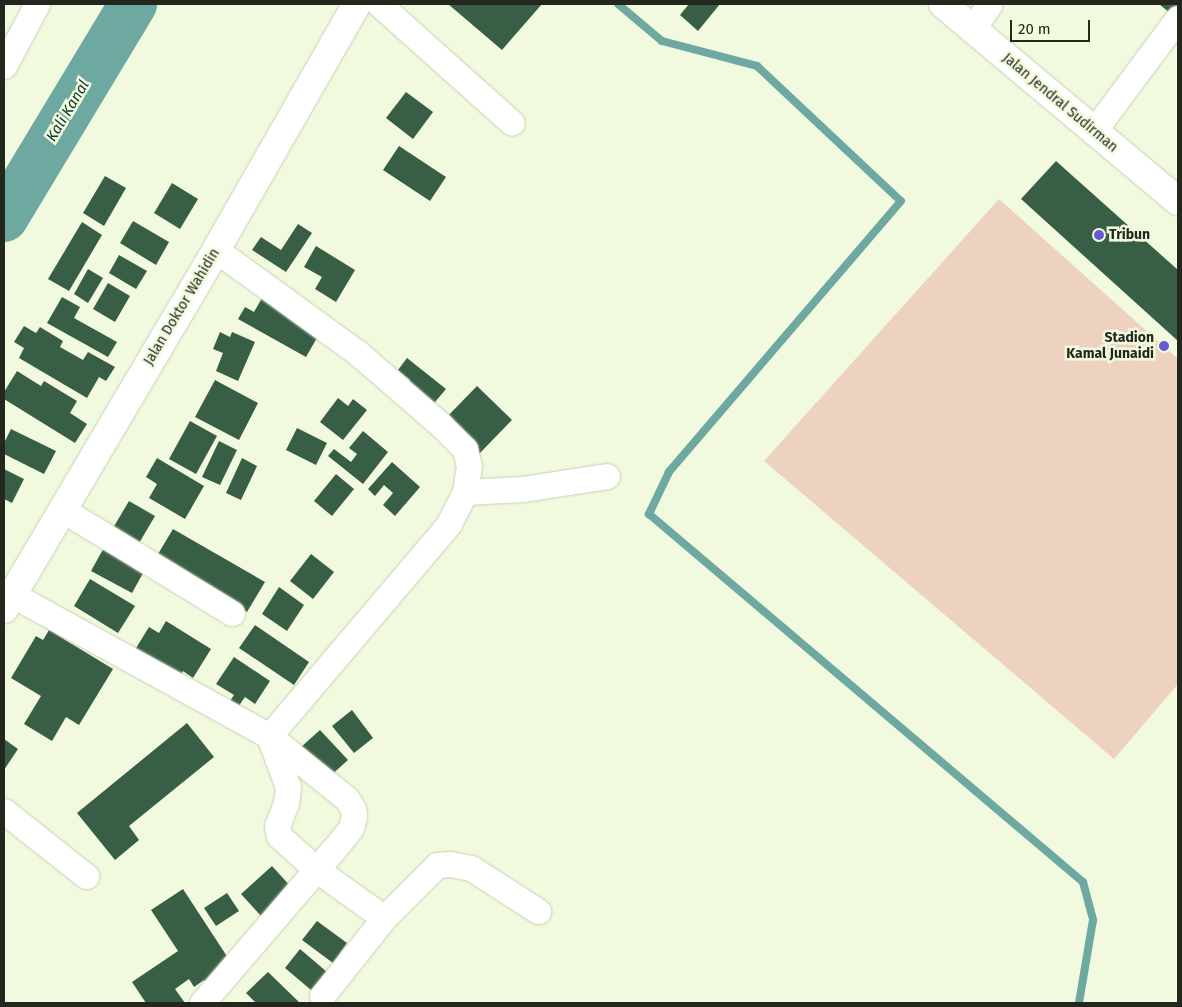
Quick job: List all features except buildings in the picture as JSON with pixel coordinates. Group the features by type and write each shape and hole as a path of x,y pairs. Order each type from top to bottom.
{"main road":[{"name":"Jalan Doktor Wahidin","path":"8,602 216,250 357,4"},
{"name":"Jalan Jendral Sudirman","path":"943,4 1093,132 1178,201"}],"street":[{"path":"4,66 37,4"},
{"path":"379,4 512,123"},
{"path":"973,28 990,4"},
{"path":"1093,132 1178,18"},
{"path":"216,250 359,354 441,425 465,450 469,466 466,492 449,524 269,736"},
{"path":"466,492 523,489 607,476"},
{"path":"64,510 232,613"},
{"path":"8,602 269,736 347,799 353,809 354,816 350,828 317,870 202,1003"},
{"path":"269,736 286,779 289,792 277,826 279,836 317,870 384,918"},
{"path":"4,811 86,876"},
{"path":"322,996 384,918 437,865 450,864 470,868 538,911"}],"shaded area":[{"path":"999,199 1178,359 1178,684 1114,759 764,461"}],"waterway":[{"name":"Kali Kanal","path":"4,218 133,4"},
{"path":"618,4 662,41 757,66 901,201 669,472 649,514 1083,882 1093,920 1079,1003"}],"place":[{"name":"Tribun","path":"1099,235"},
{"name":"Stadion Kamal Junaidi","path":"1164,346"}]}
